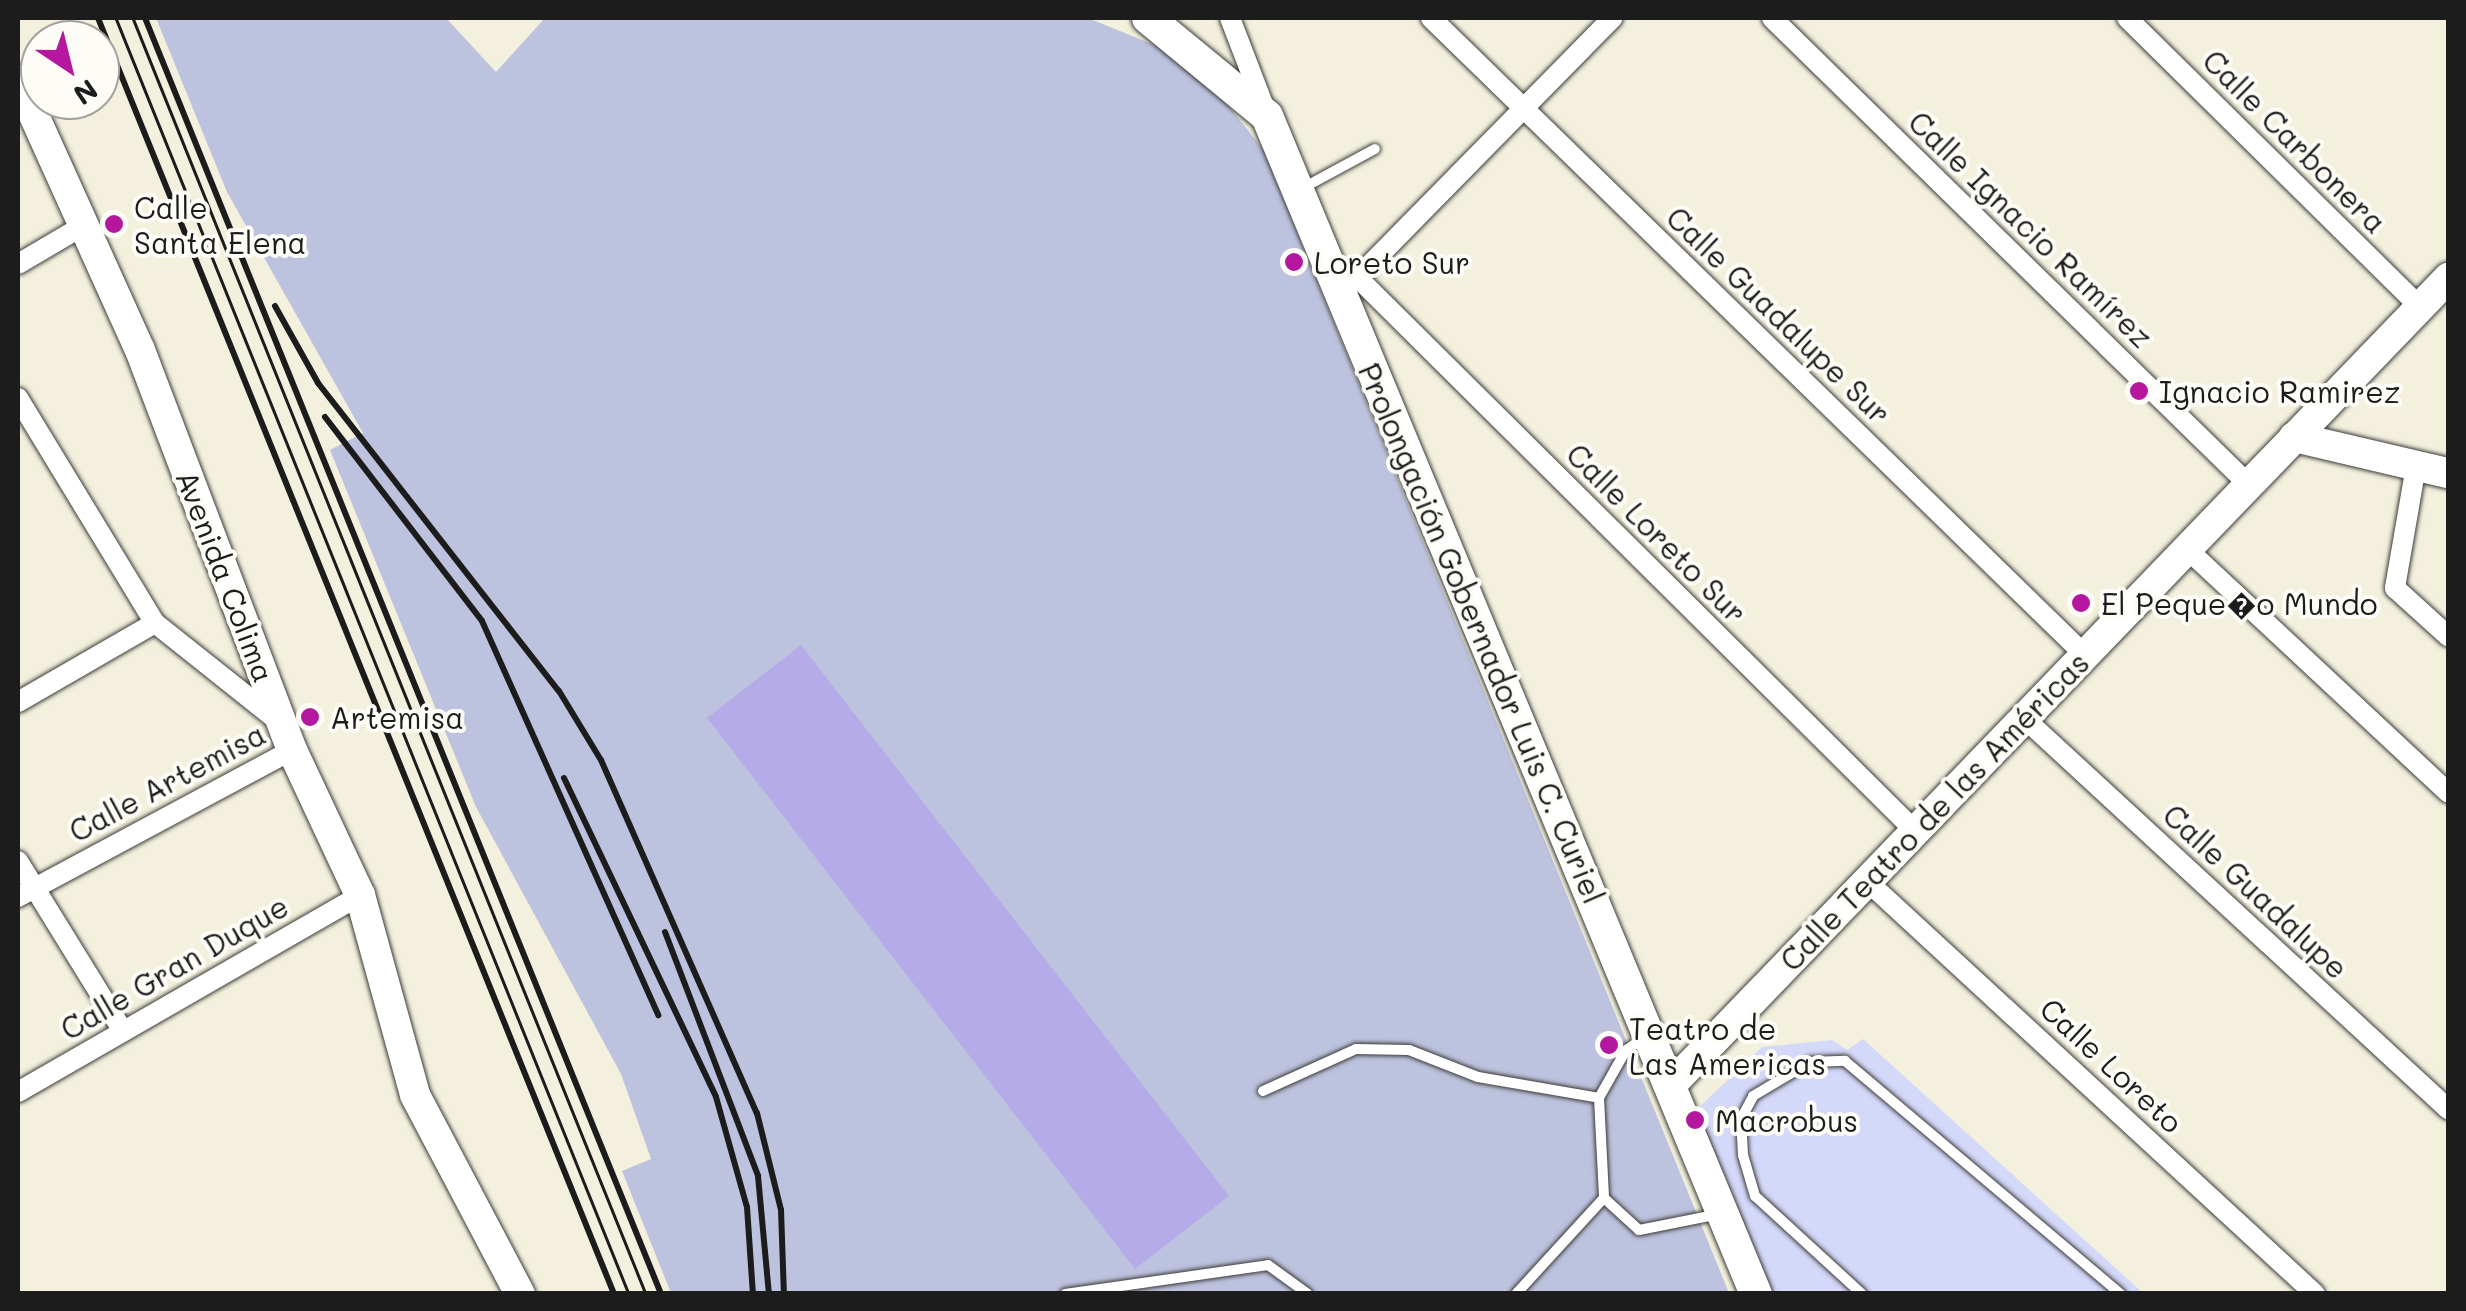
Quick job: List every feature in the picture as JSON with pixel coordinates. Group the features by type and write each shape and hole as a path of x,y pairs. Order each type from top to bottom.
{"main road":[{"name":"Prolongación Gobernador Luis C. Curiel","path":"1148,18 1268,116 1298,190 1349,285 1756,1294"}],"street":[{"path":"1230,18 1268,116"},
{"name":"Calle Guadalupe Sur","path":"1431,18 2084,655"},
{"path":"1349,285 1612,18"},
{"name":"Calle Ignacio Ramírez","path":"1772,18 2248,484"},
{"name":"Calle Carbonera","path":"2127,18 2420,307"},
{"name":"Avenida Colima","path":"18,80 86,224 287,737 360,894 414,1095 520,1294"},
{"path":"18,264 86,224"},
{"name":"Calle Teatro de las Américas","path":"1670,1086 2448,278"},
{"name":"Calle Loreto Sur","path":"1349,285 1915,831"},
{"path":"18,398 155,624 287,737"},
{"path":"2294,437 2448,473"},
{"path":"2416,466 2394,588 2448,636"},
{"path":"2187,549 2448,792"},
{"path":"18,702 155,624"},
{"name":"Calle Guadalupe","path":"2024,718 2448,1109"},
{"name":"Calle Artemisa","path":"26,892 287,737"},
{"path":"18,861 26,892 123,1031"},
{"name":"Calle Loreto","path":"1867,881 2315,1294"},
{"name":"Calle Gran Duque","path":"18,1092 360,894"}],"lane":[{"path":"1298,190 1375,149"},
{"path":"1649,1034 1626,1050 1599,1098 1604,1198 1639,1230 1723,1213"},
{"path":"1263,1092 1356,1049 1408,1050 1478,1076 1599,1098"},
{"path":"1862,1294 1755,1196 1743,1155 1742,1119 1753,1096 1810,1062 1845,1061 2121,1294"},
{"path":"1516,1294 1604,1198"},
{"path":"1066,1294 1268,1266 1308,1294"}],"shaded area":[{"path":"156,18 446,18 496,72 545,18 1088,18 1164,49 1215,89 1263,149 1729,1293 671,1293 622,1171 651,1159 621,1074 476,807 330,450 363,433 227,192"},
{"path":"1863,1039 2143,1293 1763,1293 1691,1115 1762,1047 1832,1040 1847,1050"}],"building":[{"path":"801,645 1229,1196 1135,1269 707,718"}],"tram line":[{"path":"116,18 629,1294"},
{"path":"133,18 646,1294"}],"railway":[{"path":"98,18 614,1294"},
{"path":"145,18 661,1294"},
{"path":"275,306 318,383 559,691 601,760 757,1113 781,1210 784,1294"},
{"path":"325,417 482,621 658,1015"},
{"path":"564,778 716,1097 747,1207 753,1294"},
{"path":"665,932 758,1176 769,1294"}],"place":[{"name":"Calle Santa Elena","path":"114,224"},
{"name":"Loreto Sur","path":"1294,262"},
{"name":"Ignacio Ramirez","path":"2139,391"},
{"name":"El Peque�o Mundo","path":"2081,603"},
{"name":"Artemisa","path":"310,717"},
{"name":"Teatro de Las Americas","path":"1609,1045"},
{"name":"Macrobus","path":"1695,1120"}]}
